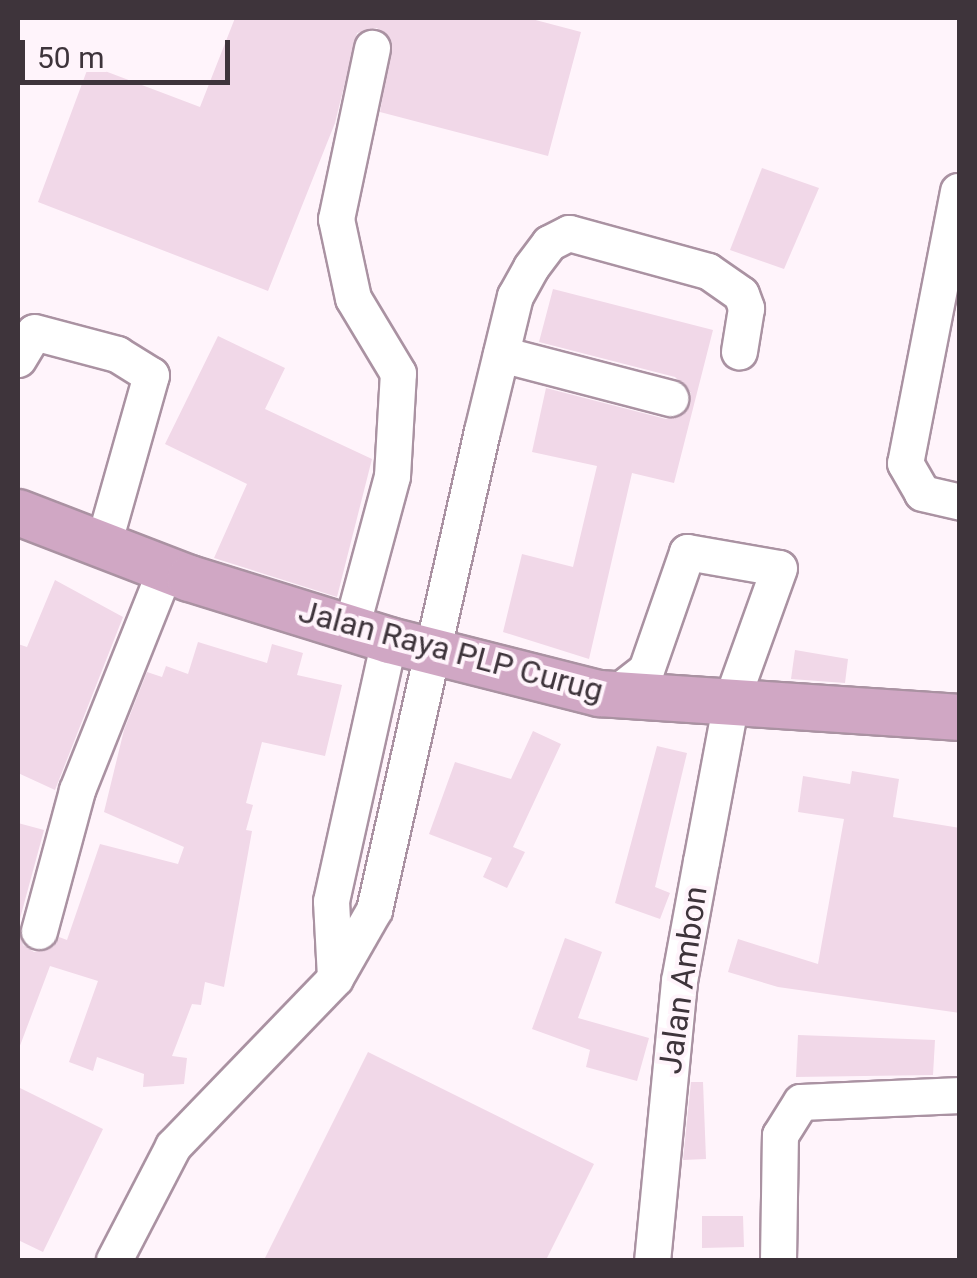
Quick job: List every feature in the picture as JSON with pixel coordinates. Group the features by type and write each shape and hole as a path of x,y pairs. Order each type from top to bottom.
{"main road":[{"name":"Jalan Raya PLP Curug","path":"18,512 166,570 390,640 616,694 960,717"}],"street":[{"path":"114,1260 173,1146 335,978 374,910 390,640 398,373 353,298 336,218 372,48"},
{"path":"958,191 905,463 922,493 960,502"},
{"path":"390,640 501,354 515,296 549,243 569,233 708,271 732,284 746,308 738,351"},
{"path":"18,360 34,332 117,354 151,375 107,530 93,543"},
{"path":"501,354 670,398"},
{"name":"Jalan Ambon","path":"616,694 646,670 684,555 693,550 779,568 731,701 680,981 652,1260"},
{"path":"39,931 77,790 166,570"},
{"path":"778,1260 780,1135 800,1102 960,1095"}],"building":[{"path":"235,18 528,18 581,32 548,156 380,112 392,42 377,28 357,33 335,123 268,291 38,202 89,65 200,107"},
{"path":"762,168 819,188 784,269 730,250"},
{"path":"553,289 713,330 674,483 632,473 589,659 503,632 522,554 573,567 597,466 532,452 546,388 666,419 686,412 691,393 675,377 539,342"},
{"path":"218,336 285,368 265,409 372,459 337,597 214,558 247,484 165,444"},
{"path":"55,580 123,617 55,790 18,773 18,644 27,647"},
{"path":"198,642 267,663 272,644 303,653 297,675 342,685 325,756 262,742 246,803 253,805 246,830 252,831 224,987 205,982 201,1005 192,1004 172,1056 187,1058 184,1084 143,1087 144,1074 97,1057 93,1071 69,1062 98,981 50,966 18,1051 18,926 23,945 34,952 53,947 59,937 67,940 100,844 178,864 184,847 104,812 124,730 147,672 162,677 166,666 188,674"},
{"path":"795,650 848,659 845,683 791,679"},
{"path":"533,731 561,744 513,847 525,852 507,888 483,877 492,858 429,834 455,762 511,779"},
{"path":"657,746 687,753 655,887 670,893 660,919 615,903"},
{"path":"852,771 899,779 893,817 960,828 960,1013 778,987 728,972 738,939 818,964 844,819 798,812 803,776 850,784"},
{"path":"18,823 44,830 18,926"},
{"path":"565,938 602,952 578,1018 649,1038 637,1081 586,1067 590,1050 532,1029"},
{"path":"798,1035 935,1040 933,1075 796,1077"},
{"path":"368,1052 594,1164 546,1260 264,1260"},
{"path":"691,1082 703,1082 706,1159 683,1160"},
{"path":"18,1087 103,1129 43,1252 18,1240"},
{"path":"702,1216 743,1216 744,1247 702,1248"}]}
